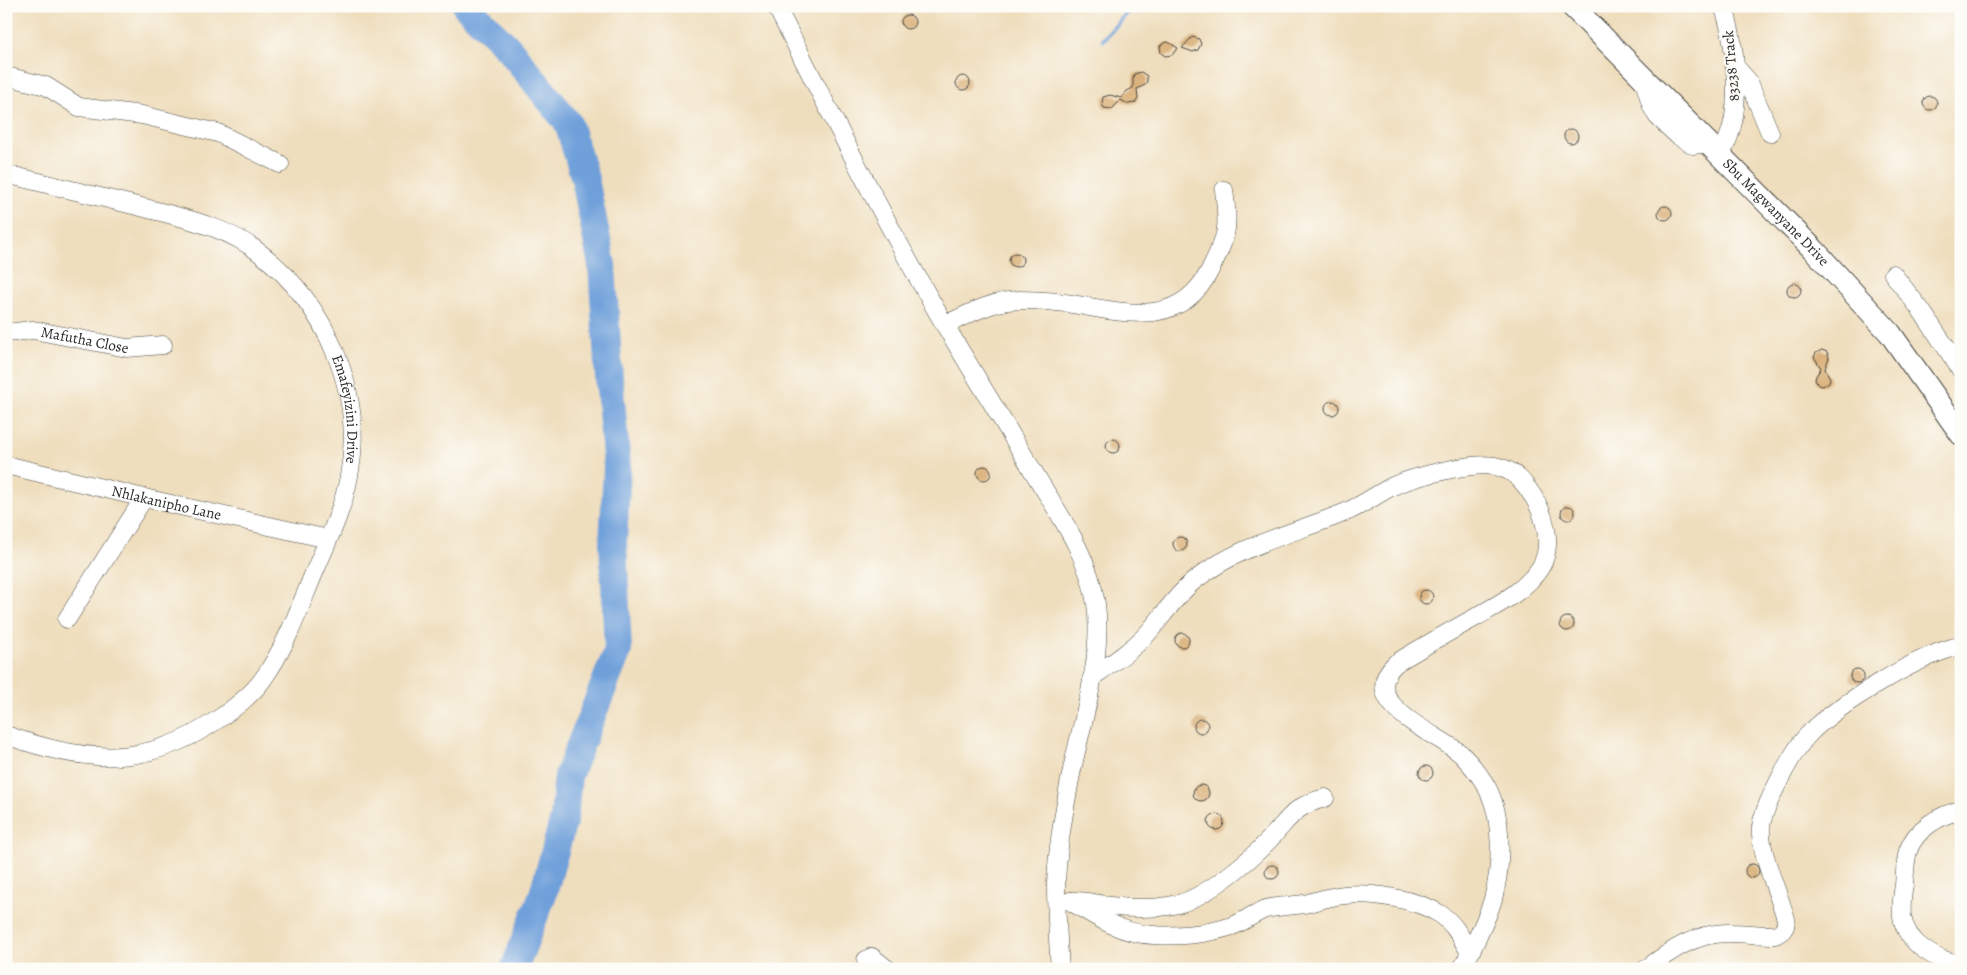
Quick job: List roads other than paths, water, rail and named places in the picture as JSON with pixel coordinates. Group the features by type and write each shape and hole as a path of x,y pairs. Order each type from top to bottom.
{"main road":[{"name":"Sbu Magwanyane Drive","path":"1572,6 1815,251 1890,333 1961,434"}],"street":[{"path":"776,6 882,210 945,325 1065,524 1084,562 1092,584 1096,605 1096,650 1075,753 1058,862 1063,901 1060,969"},
{"name":"83238 Track","path":"1715,149 1730,133 1736,108 1732,41 1722,6"},
{"path":"1734,65 1749,82 1770,133"},
{"path":"6,76 46,86 79,107 142,115 218,133 280,164"},
{"name":"Emafeyizini Drive","path":"6,174 201,222 239,239 261,253 284,274 306,299 330,339 344,375 353,418 349,478 342,503 328,539 280,652 262,680 241,702 206,727 172,744 144,753 120,757 98,757 55,751 6,735"},
{"path":"945,325 1003,301 1045,301 1116,313 1147,314 1177,305 1189,298 1201,285 1222,246 1228,224 1224,190"},
{"path":"1894,274 1921,310 1961,370"},
{"name":"Mafutha Close","path":"6,333 33,330 127,348 163,345"},
{"name":"Nhlakanipho Lane","path":"6,465 328,539"},
{"path":"1092,677 1134,646 1148,633 1194,580 1213,566 1239,552 1355,508 1395,485 1413,479 1452,469 1480,465 1496,465 1510,470 1523,481 1532,494 1543,518 1547,536 1541,566 1524,586 1505,600 1396,663 1388,671 1385,678 1385,692 1395,708 1412,722 1461,754 1486,785 1494,805 1499,831 1500,851 1493,898 1462,969"},
{"path":"67,618 144,498"},
{"path":"1646,969 1665,954 1706,935 1725,933 1775,935 1782,932 1786,926 1786,919 1765,853 1761,827 1768,806 1800,745 1815,728 1849,702 1930,655 1961,646"},
{"path":"1063,901 1144,908 1164,907 1193,898 1208,891 1268,841 1298,807 1325,798"},
{"path":"1961,810 1947,813 1930,823 1911,844 1906,863 1902,904 1904,924 1916,942 1935,958 1961,964"},
{"path":"1063,901 1113,926 1137,933 1179,935 1232,926 1265,910 1357,894 1402,900 1422,905 1440,914 1456,930 1470,953"},
{"path":"866,960 872,957 887,969"}],"waterway":[{"path":"466,6 509,49 568,123 585,179 602,265 617,467 613,543 618,650 568,776 564,818 543,894 514,969"},
{"path":"1103,40 1133,6"}]}
